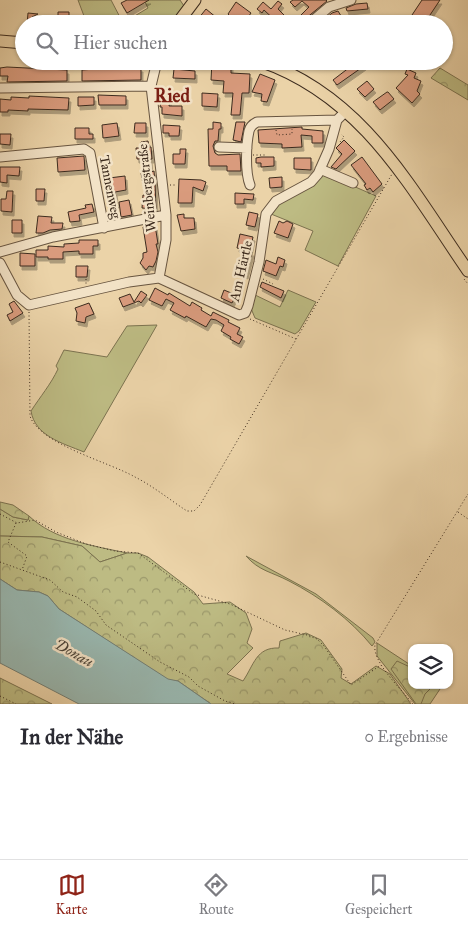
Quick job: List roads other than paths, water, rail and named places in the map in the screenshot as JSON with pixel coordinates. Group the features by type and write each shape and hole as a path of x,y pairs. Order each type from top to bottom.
{"main road":[{"path":"182,15 190,2"},
{"path":"0,41 15,42"},
{"path":"283,70 309,83 346,111 375,139 468,271"}],"street":[{"path":"319,15 329,7 351,0"},
{"name":"Weinbergstraße","path":"155,70 151,86 166,215 166,240 159,278"},
{"path":"0,88 151,86"},
{"name":"Am Härtle","path":"159,278 239,315 245,313 256,275 266,214 276,201 311,182 320,169 337,120 346,111"},
{"path":"250,185 247,178 247,152 249,130 252,125 257,122 337,120"},
{"path":"219,146 247,152"},
{"name":"Tannenweg","path":"0,157 84,149 88,151 90,153 104,228"},
{"path":"320,169 353,183"},
{"name":"Tannenweg","path":"0,252 53,237 166,215"},
{"path":"0,263 17,295 29,305 129,282 159,278"}],"water":[{"name":"Donau","path":"0,579 17,590 39,592 48,596 59,609 168,679 178,681 211,704 79,704 0,663"}],"district":[{"name":"Ried","path":"172,95"}]}
